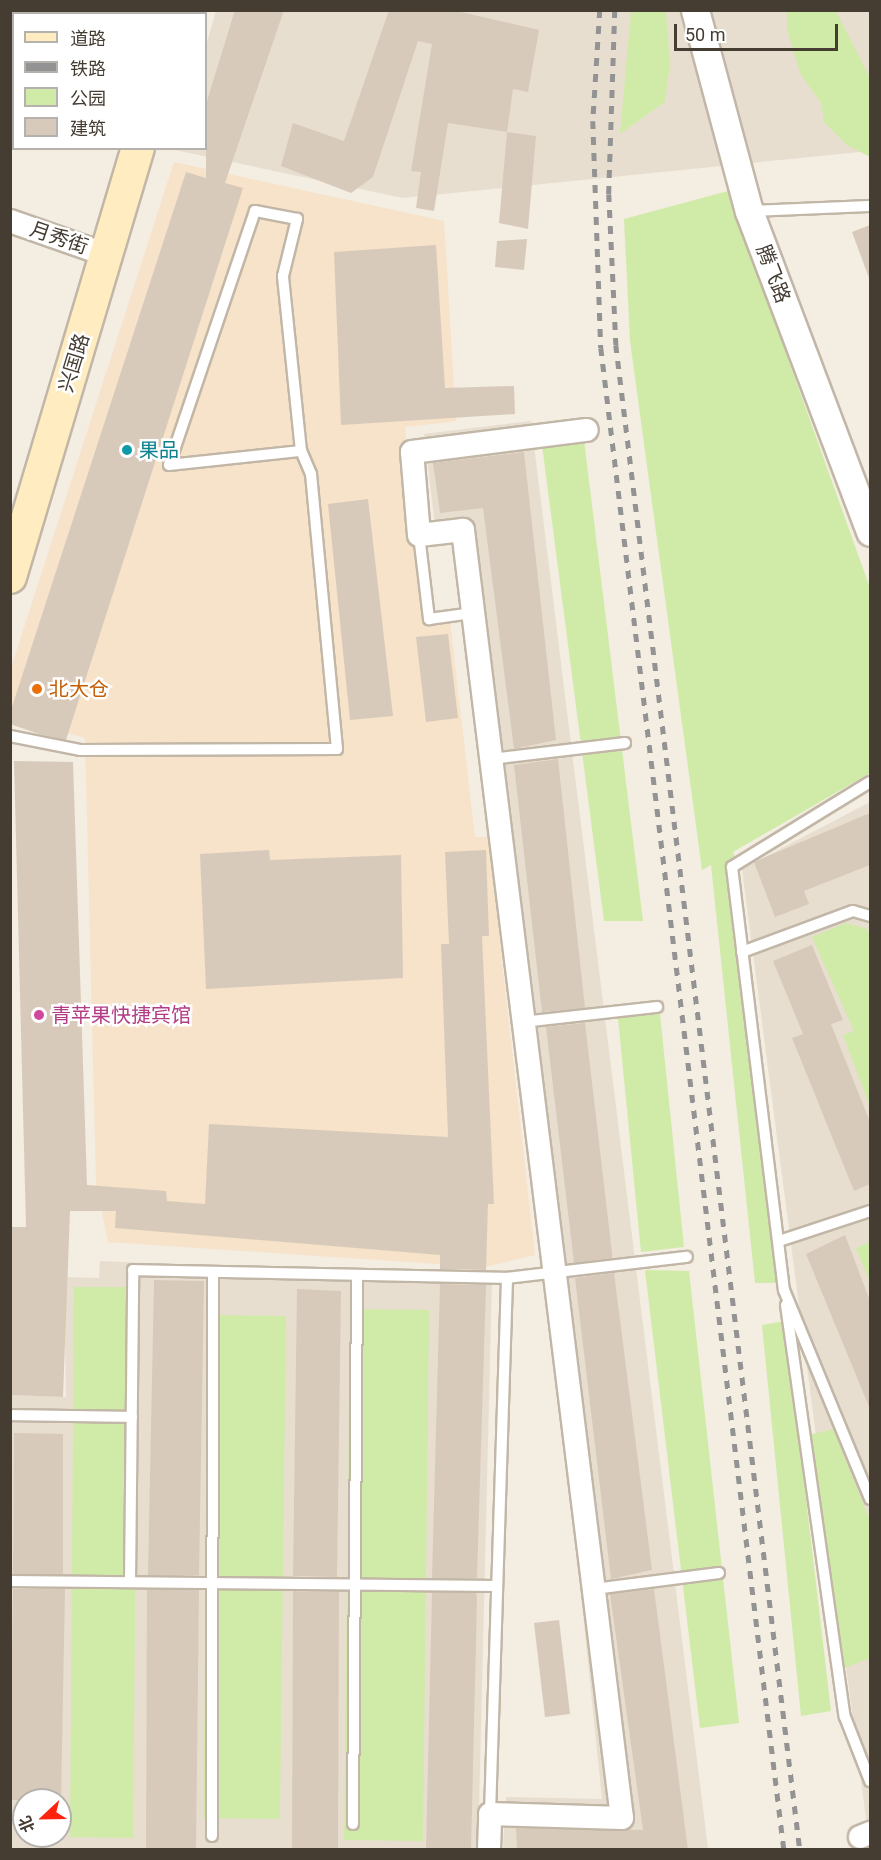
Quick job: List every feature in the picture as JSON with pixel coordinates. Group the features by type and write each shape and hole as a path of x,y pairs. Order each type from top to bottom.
{"main road":[{"name":"兴国路","path":"10,577 17,534 107,255 137,150"}],"street":[{"name":"腾飞路","path":"695,10 749,211 870,532"},
{"name":"月秀街","path":"10,221 107,255"},
{"path":"489,1850 490,1814 622,1818 463,530 419,535 412,452 587,430"}],"lane":[{"path":"749,211 870,206"},
{"path":"10,736 80,750 337,749 311,474 301,451 283,276 297,219 255,211 169,465 301,451"},
{"path":"419,535 429,619 472,614"},
{"path":"491,759 625,743"},
{"path":"870,782 732,867 784,1290 845,1717 870,1781"},
{"path":"742,952 853,911 870,916"},
{"path":"522,1022 657,1007"},
{"path":"779,1241 870,1211"},
{"path":"130,1582 134,1270 507,1278 687,1257"},
{"path":"212,1836 213,1272"},
{"path":"353,1824 357,1585 357,1275"},
{"path":"490,1814 507,1278"},
{"path":"784,1290 870,1498"},
{"path":"10,1415 132,1416"},
{"path":"594,1589 719,1573"},
{"path":"10,1581 497,1586"}],"shaded area":[{"path":"216,11 870,11 870,151 403,198 175,150 207,150 207,42"},
{"path":"174,162 444,221 456,421 405,427 424,625 450,621 475,837 488,837 535,1255 485,1267 108,1242 96,1182 85,738 11,717 11,668"},
{"path":"531,421 708,1849 503,1849 506,1797 602,1799 471,523 435,525 424,434"},
{"path":"870,802 870,1849 742,869"},
{"path":"100,1261 492,1279 478,1849 11,1850 11,1395 66,1397 64,1277 99,1278"}],"green space":[{"path":"631,11 666,11 670,64 665,102 620,134"},
{"path":"787,11 836,11 870,78 870,157 847,145 824,122 821,103 800,73 787,30"},
{"path":"728,191 870,588 870,773 733,852 740,872 780,1283 755,1283 711,865 702,870 630,341 624,219"},
{"path":"584,440 643,921 604,921 542,445"},
{"path":"846,923 867,929 870,937 870,1107 843,1035 854,1031 812,937"},
{"path":"660,1014 684,1247 641,1252 618,1018"},
{"path":"870,1242 870,1282 856,1248"},
{"path":"645,1270 689,1271 739,1723 700,1728"},
{"path":"74,1287 138,1287 133,1838 72,1837 70,1788"},
{"path":"350,1309 429,1310 423,1841 344,1840"},
{"path":"209,1315 286,1316 280,1819 203,1818"},
{"path":"785,1321 831,1711 801,1716 762,1325"},
{"path":"833,1429 870,1521 870,1658 845,1668 809,1435"}],"building":[{"name":"果品","path":"235,10 284,10 225,183 243,188 66,740 39,734 10,724 10,713 186,172 206,178 207,101"},
{"path":"389,10 452,10 539,30 528,92 513,89 507,132 448,123 434,211 416,208 421,172 411,171 432,44 418,41 373,177 351,193 281,166 293,123 344,141"},
{"path":"507,132 536,136 528,229 499,223"},
{"path":"870,225 870,277 869,278 852,232"},
{"path":"527,239 524,270 495,267 497,241"},
{"path":"436,245 445,388 514,386 515,414 341,425 334,252"},
{"path":"524,452 556,740 514,749 483,508 440,513 433,463"},
{"path":"368,499 393,716 350,720 328,504"},
{"path":"448,634 458,718 426,722 416,637"},
{"path":"558,759 585,1008 542,1012 514,765"},
{"path":"14,761 73,762 87,1185 166,1191 167,1201 205,1204 209,1124 448,1137 441,944 449,944 445,852 486,850 489,936 482,936 494,1204 488,1204 486,1270 440,1269 440,1255 115,1228 116,1211 70,1211 63,1397 10,1395 10,1227 26,1227"},
{"path":"870,813 870,865 804,891 809,904 775,917 754,862"},
{"path":"269,850 270,860 401,855 403,978 206,989 200,854"},
{"path":"812,945 843,1020 831,1024 870,1122 870,1184 854,1191 792,1038 803,1034 773,961"},
{"path":"585,1023 612,1258 574,1263 546,1027"},
{"path":"845,1235 870,1301 870,1409 806,1254"},
{"path":"614,1273 652,1570 611,1579 575,1278"},
{"path":"154,1280 204,1281 199,1575 148,1575"},
{"path":"440,1284 486,1285 477,1578 432,1578"},
{"path":"297,1289 341,1291 337,1577 293,1576"},
{"path":"14,1433 63,1434 63,1574 13,1574"},
{"path":"13,1589 65,1589 61,1788 12,1788 12,1800 10,1800"},
{"path":"654,1589 688,1850 517,1850 516,1828 643,1830 610,1594"},
{"path":"147,1590 199,1590 196,1850 146,1850"},
{"path":"293,1591 339,1592 338,1850 292,1850"},
{"path":"432,1593 476,1593 477,1599 471,1850 426,1850"},
{"path":"559,1620 570,1714 545,1717 534,1623"}],"railway":[{"path":"600,10 593,121 601,348 784,1850"},
{"path":"615,10 609,194 616,345 800,1850"}],"place":[{"name":"果品","path":"127,450"},
{"name":"北大仓","path":"37,689"},
{"name":"青苹果快捷宾馆","path":"39,1015"}]}
